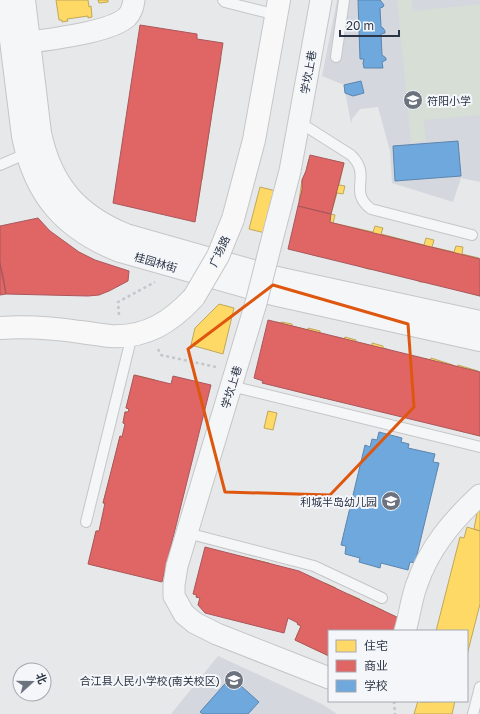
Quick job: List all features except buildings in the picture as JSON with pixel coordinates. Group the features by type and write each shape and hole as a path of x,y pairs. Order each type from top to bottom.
{"main road":[{"name":"广场路","path":"0,328 46,328 111,336 132,335 149,331 171,319 194,297 218,256 233,219 254,140 278,8"}],"street":[{"name":"桂园林街","path":"6,0 20,43"},
{"name":"桂园林街","path":"24,0 20,43 23,136 49,166 67,195 93,219 126,235 277,278 480,322"},
{"path":"20,43 98,31 127,17 133,9 134,0"},
{"name":"学坎上巷","path":"321,0 290,171 256,303 177,566 174,596 184,614 195,624 328,678"},
{"name":"桂园林街","path":"35,150 33,173 46,195 67,220 83,233 101,244 120,252 273,294 480,340"},
{"path":"405,630 417,583 428,557 443,534 464,510 480,495"}],"lane":[{"path":"223,0 225,2 278,8"},
{"path":"336,58 344,0"},
{"path":"299,122 351,155 357,161 361,172 360,196 366,206 371,209 472,235"},
{"path":"0,165 35,150"},
{"path":"86,522 132,335"},
{"path":"234,378 480,447"},
{"path":"187,533 314,566 382,598"},
{"path":"473,714 478,702 480,687"}],"path":[{"path":"118,302 157,281 174,267"},
{"path":"161,355 234,378"},
{"path":"394,702 395,714"}],"highlighted area":[{"path":"273,285 408,324 414,407 330,495 225,492 188,349"}],"shaded area":[{"name":"符阳小学","path":"337,0 480,0 480,182 461,178 453,202 392,183 390,151 378,107 360,109 352,119 351,124 344,85 322,76"},
{"path":"397,0 412,0 413,11 480,4 480,115 424,120 426,141 411,143"},
{"name":"合江县人民小学校(南关校区)","path":"218,656 322,704 337,714 171,714"}],"place":[{"name":"符阳小学","path":"413,100"},
{"name":"利城半岛幼儿园","path":"391,501"},
{"name":"合江县人民小学校(南关校区)","path":"234,680"}]}
